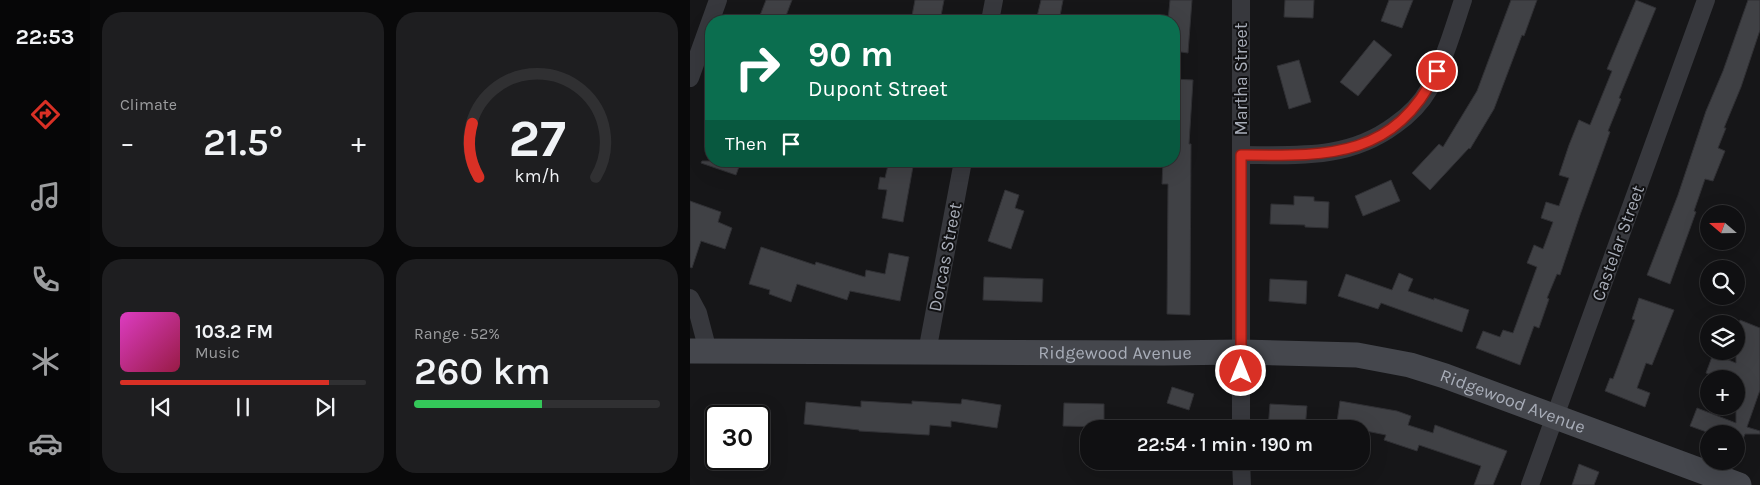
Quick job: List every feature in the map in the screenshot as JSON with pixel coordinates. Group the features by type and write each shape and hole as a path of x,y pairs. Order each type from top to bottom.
{"main road":[{"name":"Ridgewood Avenue","path":"699,351 1241,352 1348,355 1384,359 1410,364 1445,376 1739,485"}],"street":[{"path":"713,15 718,0"},
{"path":"991,15 994,0"},
{"name":"Martha Street","path":"1241,0 1241,420"},
{"path":"1241,155 1312,155 1331,153 1353,148 1374,139 1388,130 1410,113 1428,91 1463,0"},
{"name":"Castelar Street","path":"1530,485 1706,0"},
{"path":"690,78 705,36"},
{"name":"Dorcas Street","path":"927,352 963,167"},
{"name":"Ridgewood Avenue","path":"690,298 698,313 699,351"},
{"path":"1242,470 1242,485"}],"building":[{"path":"766,0 792,0 786,15 760,15"},
{"path":"915,0 944,0 941,15 912,15"},
{"path":"1041,0 1063,0 1060,15 1037,15"},
{"path":"1170,0 1192,0 1188,53 1180,52 1180,15 1169,15"},
{"path":"1285,0 1314,0 1313,18 1284,17"},
{"path":"1389,0 1413,0 1402,28 1381,21"},
{"path":"1511,0 1537,0 1494,109 1470,149 1430,190 1412,173 1439,144 1443,147 1477,91"},
{"path":"1636,0 1656,8 1619,98 1621,99 1608,131 1610,132 1560,275 1557,274 1547,298 1549,299 1539,328 1534,326 1520,365 1476,348 1483,331 1500,337 1503,330 1513,333 1537,267 1527,263 1534,245 1543,249 1553,222 1541,218 1546,202 1559,206 1569,178 1559,175 1569,145 1579,120 1590,125 1612,71 1607,69"},
{"path":"1748,0 1760,0 1760,30 1718,148 1725,151 1713,181 1705,179 1694,211 1696,212 1670,284 1647,275 1678,195 1706,111 1723,71"},
{"path":"1374,40 1392,55 1358,96 1340,82"},
{"path":"1299,60 1311,102 1289,109 1277,66"},
{"path":"1180,79 1193,80 1189,144 1191,144 1190,315 1167,314 1168,184 1162,184 1163,167 1180,167"},
{"path":"713,167 739,167 736,175"},
{"path":"888,167 913,167 903,222 882,218 887,190 878,189 880,177 885,178"},
{"path":"1391,180 1400,201 1363,216 1355,196"},
{"path":"1005,190 1019,195 1015,208 1024,211 1011,249 988,241"},
{"path":"1294,196 1314,197 1314,201 1329,202 1328,228 1270,224 1271,204 1294,205"},
{"path":"690,201 721,212 718,222 732,228 725,249 701,241 692,268 690,267"},
{"path":"761,247 815,265 816,262 865,277 866,270 885,274 889,253 909,257 900,301 850,291 847,300 797,284 791,302 769,294 770,290 749,284"},
{"path":"1399,273 1413,279 1408,291 1469,310 1462,332 1381,303 1378,309 1338,296 1346,274 1392,290"},
{"path":"984,277 1043,279 1042,302 983,300"},
{"path":"1270,279 1307,281 1306,304 1269,301"},
{"path":"1639,298 1674,310 1652,365 1646,363 1637,388 1650,393 1645,407 1605,391 1610,378 1613,379 1635,320 1632,319"},
{"path":"1745,322 1760,328 1760,390 1747,427 1760,431 1760,434 1745,434 1745,425 1700,425 1700,430 1690,426 1697,408 1700,409 1700,415 1715,415 1736,423 1736,415 1745,415 1745,370 1707,370 1711,360 1728,360 1736,363 1736,360 1745,360"},
{"path":"1172,387 1194,394 1189,410 1167,403"},
{"path":"962,399 1001,405 997,428 951,421 951,427 930,425 929,435 859,431 804,424 806,402 861,407 861,401 912,404 912,401 961,404"},
{"path":"1340,401 1397,411 1411,416 1408,425 1433,433 1435,425 1507,451 1493,485 1474,485 1481,466 1419,445 1417,451 1384,440 1386,435 1370,432 1370,420 1337,420"},
{"path":"1064,403 1104,404 1104,420 1080,420 1080,426 1063,426"},
{"path":"1270,404 1307,406 1306,420 1269,420"},
{"path":"1579,464 1599,472 1594,485 1572,485"}],"route":[{"path":"1241,371 1241,155 1312,155 1353,148 1374,139 1410,113 1428,91 1437,71"}]}
